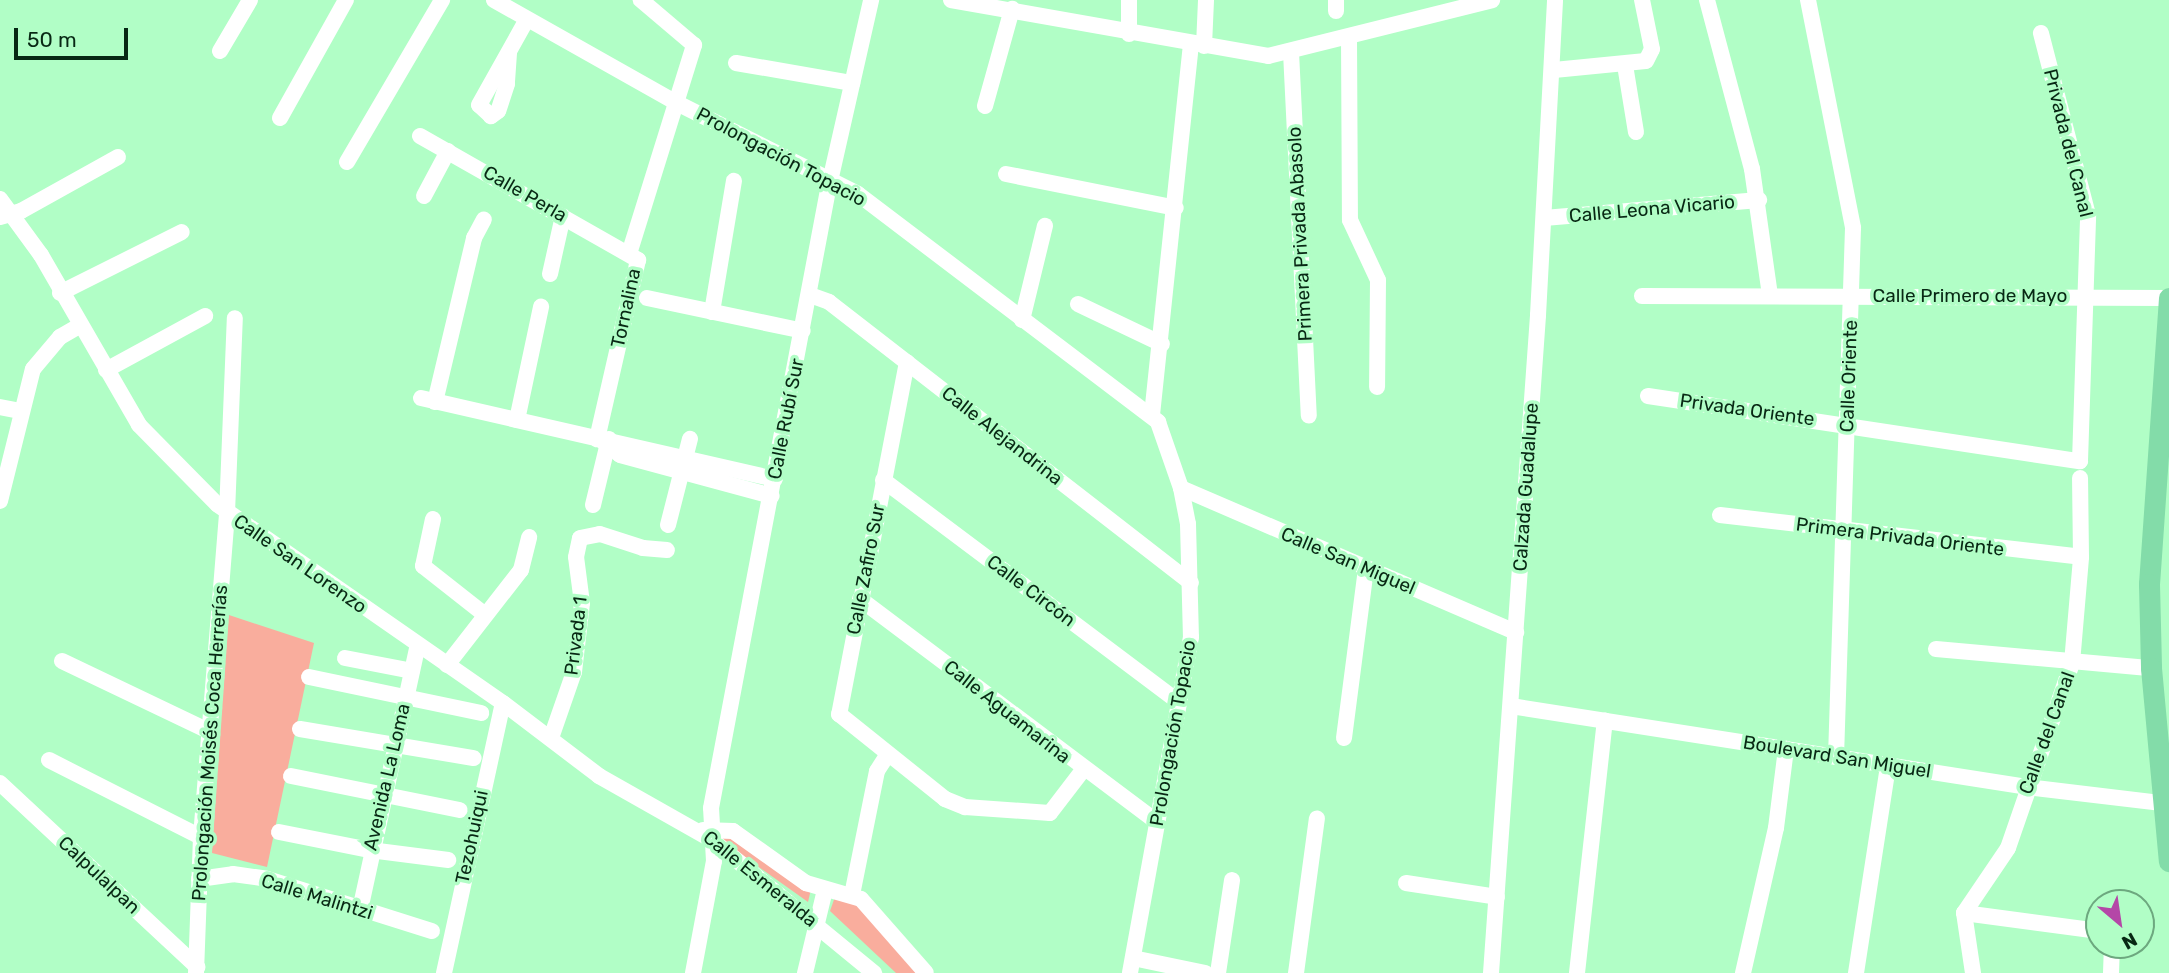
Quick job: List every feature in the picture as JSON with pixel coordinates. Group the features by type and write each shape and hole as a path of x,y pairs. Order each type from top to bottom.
{"main road":[{"path":"2169,298 2149,584 2151,668 2164,772 2162,803 2169,861"}],"street":[{"path":"220,51 250,0"},
{"path":"280,118 346,0"},
{"path":"347,162 442,0"},
{"name":"Prolongación Topacio","path":"494,0 673,101 858,194 1152,415 1166,440 1181,488 1191,583 1191,637 1131,965"},
{"name":"Tornalina","path":"593,505 638,264 629,254 650,195 673,101 692,52 692,40 641,0"},
{"name":"Calle Rubí Sur","path":"693,973 714,861 706,833 831,182 871,0"},
{"path":"951,0 1021,7 1129,34 1265,55 1291,52 1349,38 1492,0"},
{"path":"1129,0 1129,34"},
{"path":"1152,415 1197,46 1206,0"},
{"name":"Calzada Guadalupe","path":"1490,973 1554,70 1555,0"},
{"path":"1554,70 1625,65 1650,58 1642,0"},
{"name":"Calle Leona Vicario","path":"1707,0 1759,200 1770,296"},
{"name":"Calle Oriente","path":"1808,0 1851,202 1852,296 1836,757"},
{"path":"985,106 1021,7"},
{"path":"509,53 527,19"},
{"name":"Privada del Canal","path":"2041,33 2088,215 2088,295"},
{"path":"1349,38 1350,220 1378,280 1377,387"},
{"name":"Primera Privada Abasolo","path":"1291,52 1309,416"},
{"path":"736,63 852,83"},
{"path":"1625,65 1636,132"},
{"name":"Calle Perla","path":"420,136 629,254"},
{"path":"424,196 448,151"},
{"path":"6,215 118,157"},
{"path":"1006,174 1176,208"},
{"path":"712,312 734,181"},
{"name":"Calle San Lorenzo","path":"0,199 6,215 60,293 147,436 227,513 503,703 637,802 706,833"},
{"name":"Calle Leona Vicario","path":"1544,218 1759,200"},
{"path":"550,274 563,216"},
{"path":"484,219 474,238 428,400 604,441 683,466 773,487"},
{"path":"1023,320 1045,226"},
{"path":"60,293 181,232"},
{"name":"Calle Alejandrina","path":"810,295 829,302 1191,583"},
{"name":"Calle Primero de Mayo","path":"1642,296 2088,295 2169,298"},
{"name":"Calle del Canal","path":"1964,913 2008,848 2072,663 2081,557 2080,470 2088,295"},
{"path":"647,298 803,331"},
{"path":"1078,304 1162,344"},
{"path":"517,420 541,307"},
{"path":"106,370 205,316"},
{"name":"Prolongación Moisés Coca Herrerías","path":"197,970 201,836 227,513 234,318"},
{"path":"0,501 20,411 36,363 60,337 79,326"},
{"name":"Calle Zafiro Sur","path":"888,754 845,721 838,709 907,362"},
{"name":"Privada Oriente","path":"1648,396 1847,425 2080,470"},
{"path":"0,407 20,411"},
{"path":"668,525 690,439"},
{"name":"Calle Circón","path":"883,480 1179,702"},
{"name":"Calle San Miguel","path":"1181,488 1516,632"},
{"name":"Primera Privada Oriente","path":"1720,515 2081,557"},
{"path":"433,519 424,566 484,614"},
{"name":"Privada 1","path":"551,738 574,672 582,596 576,557 580,538 600,534 623,538 643,548 667,550"},
{"path":"447,665 484,614 525,565 528,537"},
{"path":"1344,738 1366,569"},
{"name":"Calle Aguamarina","path":"860,598 1083,770 1157,822"},
{"name":"Avenida La Loma","path":"360,910 370,850 418,645"},
{"path":"1936,649 2151,668"},
{"path":"345,658 412,671"},
{"path":"62,661 209,731"},
{"path":"309,677 481,713"},
{"name":"Tezohuiqui","path":"444,973 503,703"},
{"name":"Boulevard San Miguel","path":"1511,706 2027,787 2162,803"},
{"path":"1577,973 1605,721"},
{"path":"300,729 474,758"},
{"path":"1742,973 1776,828 1786,750"},
{"path":"852,895 877,771 888,754 954,804 1042,815 1054,811 1083,770"},
{"path":"49,761 201,836"},
{"path":"1856,973 1888,765"},
{"path":"290,776 382,797 460,810"},
{"name":"Calpulalpan","path":"0,783 197,970"},
{"path":"1296,973 1317,818"},
{"name":"Calle Esmeralda","path":"706,833 733,831 793,876 825,890 852,895 875,910 926,973"},
{"path":"279,832 370,850 448,860"},
{"name":"Calle Esmeralda","path":"706,833 874,973"},
{"name":"Calle Malintzi","path":"199,879 233,874 267,879 432,931"},
{"path":"1218,973 1232,880"},
{"path":"1406,883 1497,897"},
{"path":"805,973 825,890"},
{"path":"1973,973 1964,913 2085,929"},
{"path":"1131,965 1205,973"}],"shaded area":[{"path":"229,615 314,643 267,867 212,853"},
{"path":"733,827 812,885 808,902 721,840"},
{"path":"836,894 853,898 923,973 896,973 830,911"}]}
